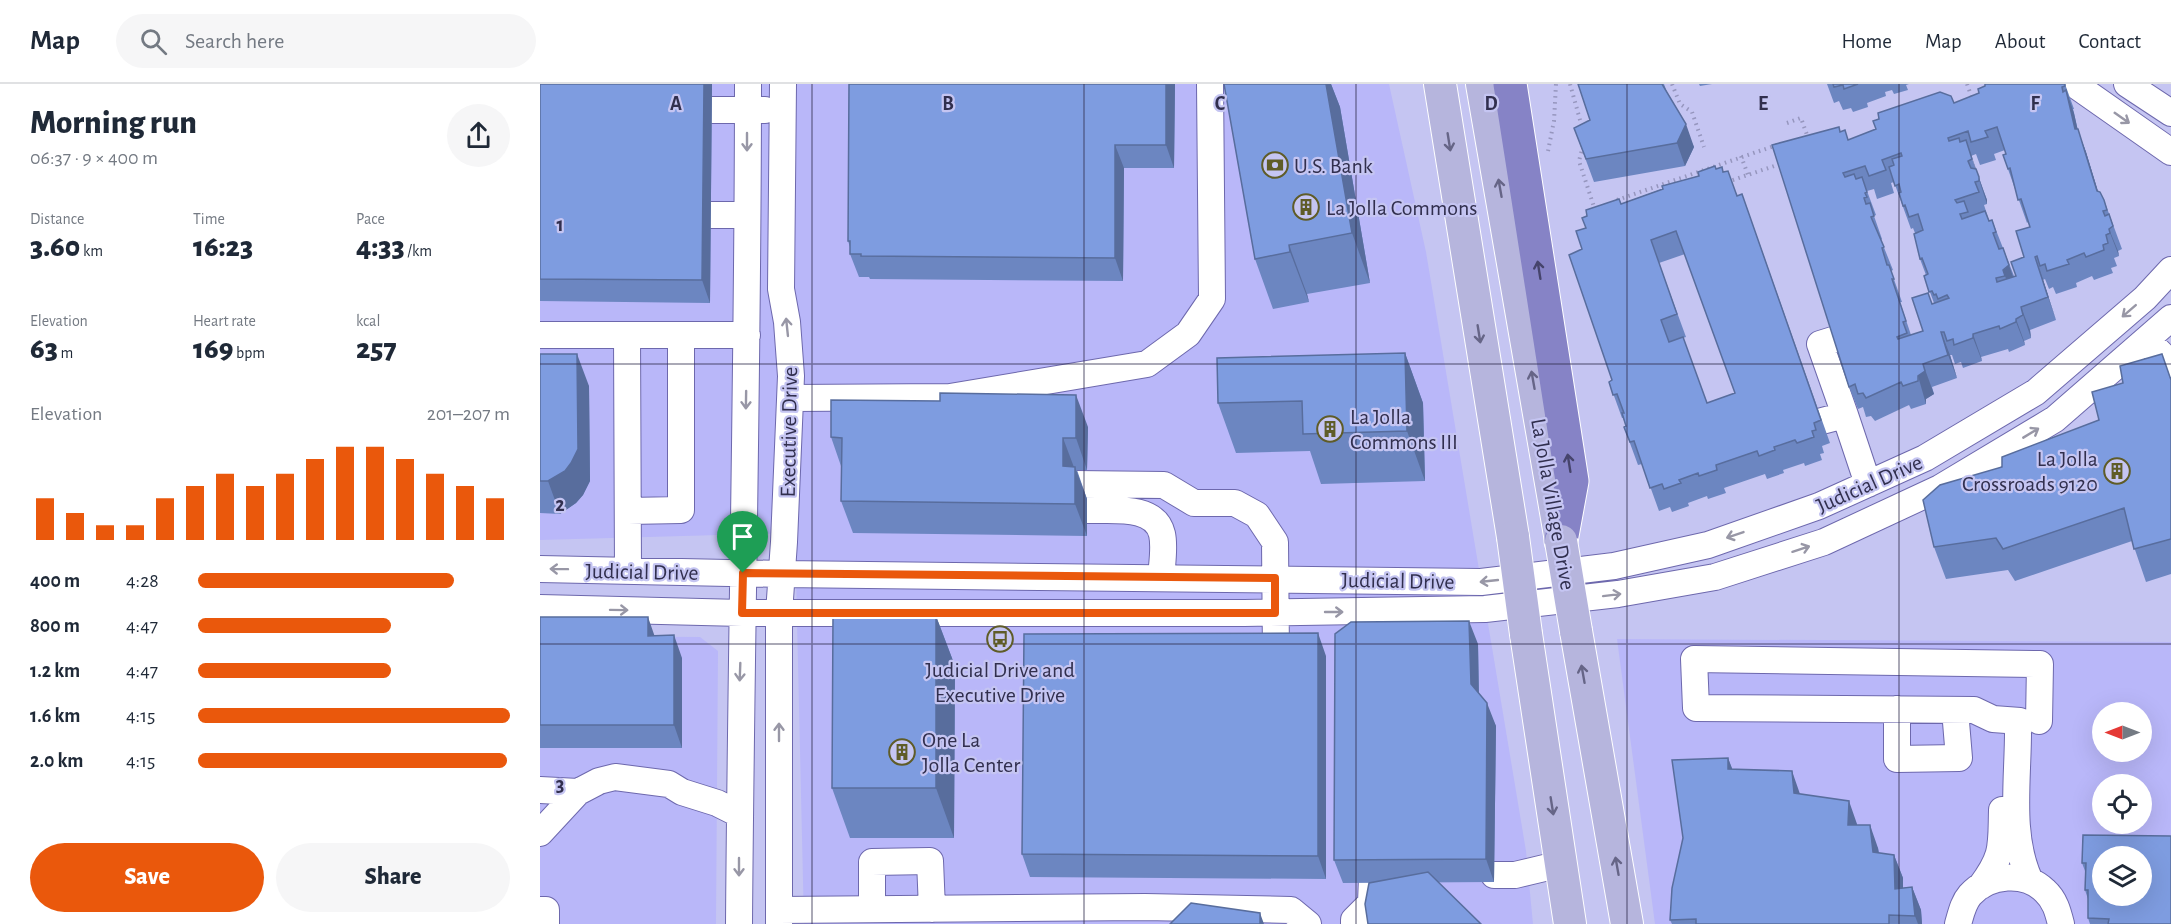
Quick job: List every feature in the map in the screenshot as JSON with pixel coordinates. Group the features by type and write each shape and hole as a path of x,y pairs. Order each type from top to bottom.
{"highway":[{"path":"1510,84 1572,481 1561,541"}],"main road":[{"name":"La Jolla Village Drive","path":"1440,84 1513,537 1570,924"},
{"name":"La Jolla Village Drive","path":"1482,84 1627,924"}],"street":[{"path":"687,84 687,121 748,111 783,111"},
{"name":"Executive Drive","path":"738,924 747,335 748,84"},
{"name":"Executive Drive","path":"779,917 779,613 791,398 787,322 781,290 783,84"},
{"path":"791,398 950,397 1147,364 1188,333 1212,299 1210,84"},
{"path":"2074,84 2171,152"},
{"path":"2127,84 2171,114"},
{"path":"687,245 687,205 747,215"},
{"name":"Judicial Drive","path":"540,569 1481,582 1614,566 1707,545 1819,506 1925,458 2036,392 2145,298 2171,270"},
{"name":"Judicial Drive","path":"540,608 742,613 1275,613 1485,609 1617,594 1715,577 1824,542 1940,488 2055,419 2171,318"},
{"path":"540,335 747,335"},
{"path":"627,335 628,571"},
{"path":"628,511 681,510 681,335"},
{"path":"1836,339 1820,344 1833,418 1868,484"},
{"path":"2147,340 2171,364"},
{"path":"1075,484 1164,485 1194,503 1235,503 1257,515 1275,542 1276,656"},
{"path":"1087,510 1128,511 1145,514 1155,519 1162,535 1161,577"},
{"path":"2030,721 1993,719 1974,710 1696,708 1694,659 2040,664 2030,721 2018,732 2017,836 2023,865 2030,881"},
{"path":"1897,710 1897,759 1959,758 1955,710"},
{"path":"1958,924 1964,904 1993,870 2000,853 2003,739 1993,719"},
{"path":"540,833 578,792 615,777 669,784 682,792 717,803 739,814"},
{"path":"540,790 578,792"},
{"path":"1371,903 1372,858"},
{"path":"872,909 872,862 930,861 932,909"},
{"path":"1494,875 1515,875 1561,864"},
{"path":"1981,885 2004,877 2030,881 2045,891 2057,907 2061,924"},
{"path":"1354,924 1354,920 1371,903 1398,884"},
{"path":"779,917 872,909 932,909 1093,916 1291,910 1308,924"},
{"path":"540,910 546,910 546,924"}],"path":[{"path":"1570,84 1585,138 1579,161 1597,216"},
{"path":"1672,84 1680,104 1692,112 1704,147"},
{"path":"1967,84 1972,98"},
{"path":"1787,123 1801,118 1807,135"},
{"path":"1796,139 1815,133"},
{"path":"1610,203 1785,142"},
{"path":"1742,156 1748,175"},
{"path":"1725,183 1791,159"},
{"path":"1641,192 1643,201"}],"shaded area":[{"path":"540,84 1389,84 1426,252 1526,851 1533,924 804,924 795,533 540,540"},
{"path":"540,636 700,637 718,651 716,924 540,924"},
{"path":"1617,639 2171,642 2171,924 1655,924"}],"building":[{"path":"540,84 704,84 702,280 540,279"},
{"path":"849,84 1166,84 1166,145 1115,145 1115,258 861,256 861,254 850,254 850,241 848,241"},
{"name":"La Jolla Commons","path":"1224,84 1326,84 1352,233 1289,245 1290,252 1255,259"},
{"path":"1578,84 1662,84 1686,124 1677,143 1586,159 1574,128 1590,120"},
{"path":"1833,84 1858,84 1844,89 1843,85 1834,87"},
{"path":"1985,84 2065,84 2062,87 2063,92 2066,90 2075,129 2078,129 2097,191 2104,200 2107,210 2103,211 2105,216 2109,214 2113,226 2109,229 2110,233 2106,235 2108,243 2103,245 2104,250 2086,257 2084,253 2067,260 2069,264 2047,271 2045,264 2040,266 2037,256 2035,257 2048,297 2021,307 2023,315 2016,319 2016,322 2000,329 1999,326 1973,334 1973,338 1954,345 1953,339 1947,341 1944,332 1941,332 1948,355 1923,364 1925,371 1918,376 1918,381 1903,386 1901,382 1866,398 1863,393 1858,394 1855,384 1849,387 1772,145 1839,127 1840,132 1845,130 1848,140 1876,129 1873,121 1879,119 1878,113 1940,92 1951,96 1954,103 1979,93 1978,89","holes":["1997,127 2006,154 2003,155 2008,169 2010,168 2018,200 2021,199 2030,227 2016,231 2024,257 2011,262 2016,276 1997,282 1996,278 2005,276 2003,270 2009,265 2003,248 1999,249 1993,233 1996,232 1992,220 1989,221 1985,211 1962,219 1960,214 1968,212 1964,201 1957,203 1955,200 1979,192 1975,182 1979,181 1979,177 1976,169 1971,168 1968,161 1972,159 1966,140 1960,142 1959,138 1949,141 1948,138 1968,131 1971,142 1988,137 1985,131","1901,153 1902,156 1892,159 1894,165 1889,167 1895,186 1899,184 1901,192 1899,193 1909,217 1918,214 1923,230 1914,234 1920,259 1922,258 1928,274 1924,276 1929,292 1936,294 1938,299 1947,295 1949,298 1932,304 1928,293 1912,298 1923,331 1898,339 1897,337 1907,333 1903,322 1906,321 1892,279 1894,279 1887,265 1882,248 1884,247 1871,217 1874,216 1870,203 1866,204 1864,198 1867,197 1865,193 1867,192 1862,177 1856,179 1854,174 1845,177 1843,173 1865,166 1869,176 1886,170 1882,160"]},
{"path":"1715,166 1716,169 1722,167 1723,172 1728,171 1737,196 1742,194 1821,420 1814,423 1816,430 1812,431 1814,437 1774,447 1775,450 1759,456 1757,451 1716,465 1717,470 1699,476 1698,473 1679,480 1681,483 1664,489 1662,484 1650,488 1634,441 1630,442 1624,427 1626,426 1622,413 1624,413 1617,394 1613,395 1609,382 1612,380 1569,255 1582,249 1576,231 1586,228 1582,218 1587,216 1586,210 1619,199 1621,204 1663,189 1662,186 1699,176 1698,172","holes":["1676,231 1735,393 1707,403 1683,337 1669,342 1661,320 1677,314 1651,240"]},
{"path":"1405,353 1407,431 1303,434 1302,401 1218,403 1217,358"},
{"path":"540,354 577,354 578,449 565,471 548,481 540,481"},
{"name":"La Jolla Crossroads 9120","path":"2162,354 2171,380 2171,539 2134,549 2124,508 2003,549 1996,538 1934,547 1923,500 1940,485 2002,467 2002,457 2099,420 2092,392 2123,383 2120,366"},
{"path":"940,393 1076,395 1076,438 1063,438 1063,466 1075,467 1075,504 841,501 842,438 831,437 831,400 940,401"},
{"path":"833,615 936,616 936,788 832,788"},
{"path":"540,617 648,617 648,636 674,635 674,725 540,725"},
{"path":"1469,621 1471,684 1487,703 1486,859 1334,860 1335,634 1351,622"},
{"path":"1318,633 1318,856 1022,854 1024,634"},
{"path":"1728,758 1728,769 1792,771 1794,793 1849,801 1848,825 1870,825 1873,852 1894,855 1895,889 1912,887 1915,916 1889,915 1889,924 1696,924 1696,919 1670,920 1672,888 1683,838 1672,760"},
{"path":"2083,835 2171,836 2171,924 2108,924 2109,919 2088,918 2088,890 2085,890 2086,863 2082,863"},
{"path":"1428,872 1481,924 1368,924 1365,904 1369,883"},
{"path":"1191,903 1260,913 1260,924 1170,924"}],"place":[{"name":"U.S. Bank","path":"1275,165"},
{"name":"La Jolla Commons","path":"1306,207"},
{"name":"La Jolla Commons III","path":"1330,429"},
{"name":"La Jolla Crossroads 9120","path":"2117,471"},
{"name":"Judicial Drive and Executive Drive","path":"1000,639"},
{"name":"One La Jolla Center","path":"902,752"}],"route":[{"path":"743,573 1275,578 1275,613 742,613 743,573"}]}
